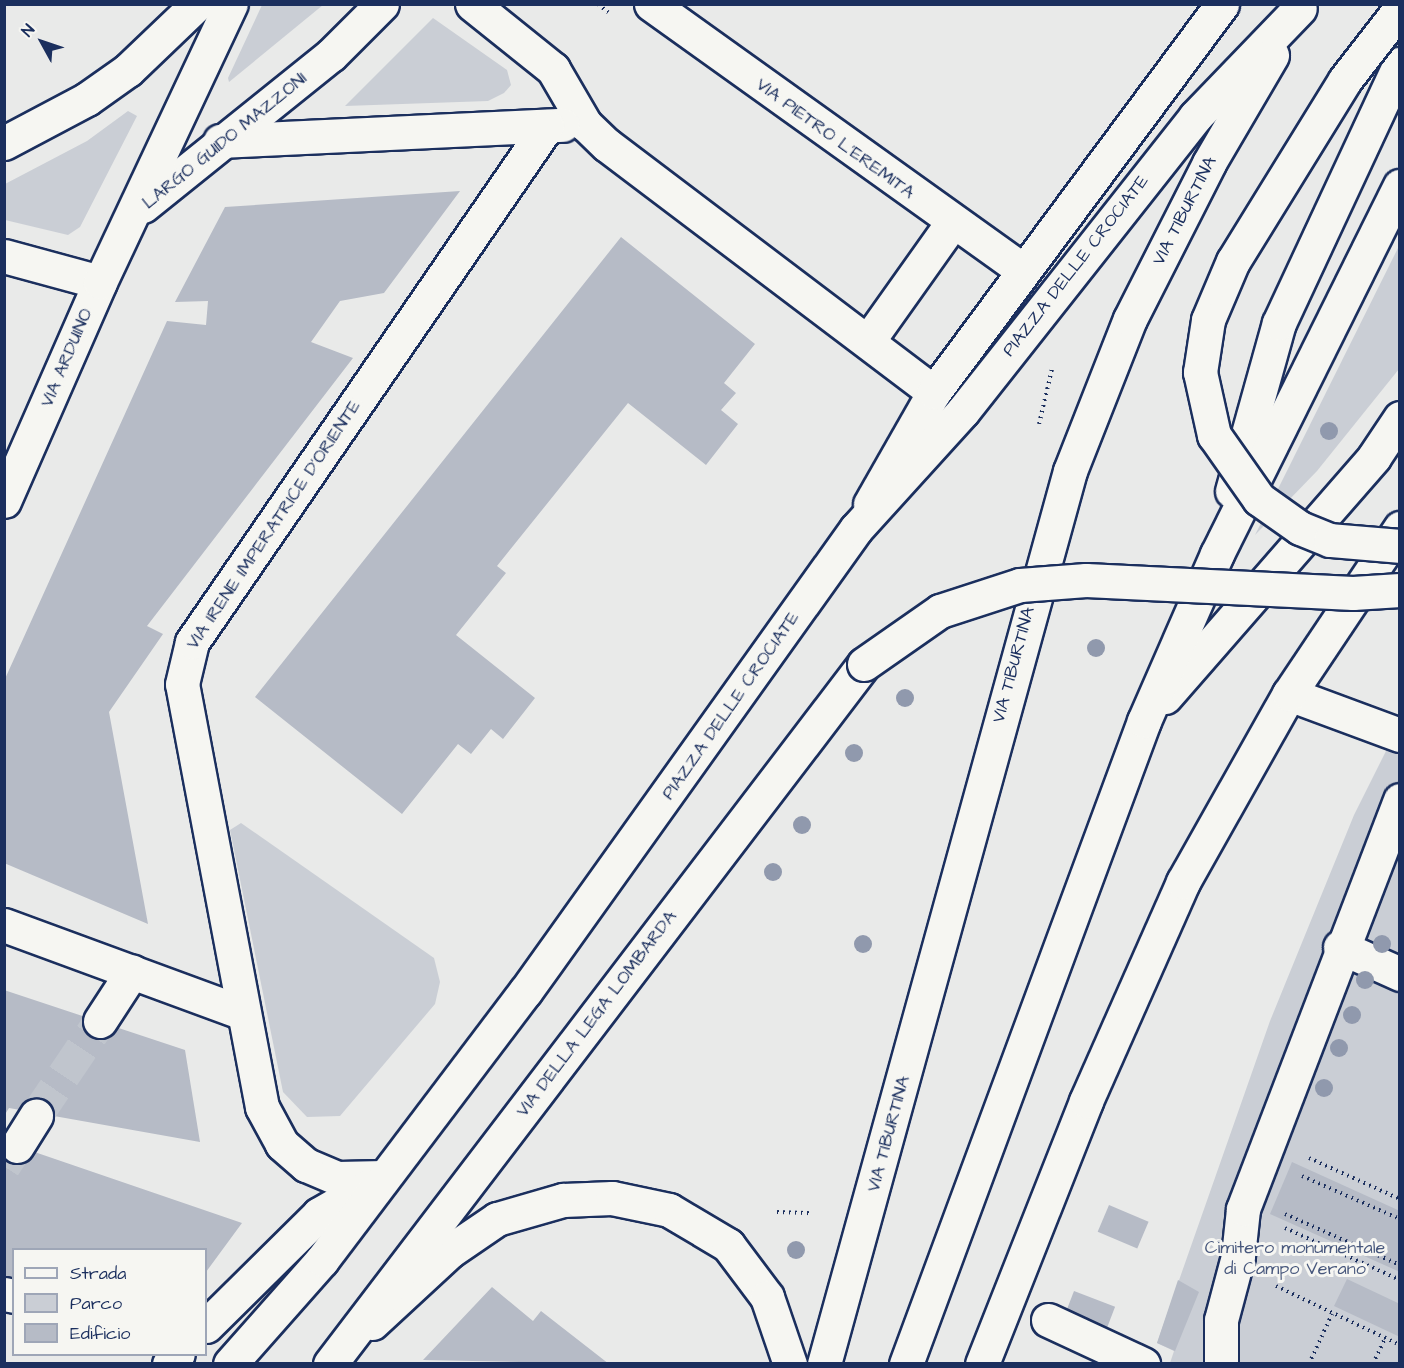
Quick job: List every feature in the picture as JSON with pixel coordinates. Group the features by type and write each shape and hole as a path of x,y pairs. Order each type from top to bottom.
{"main road":[{"path":"4,143 95,94 197,4"},
{"name":"LARGO GUIDO MAZZONI","path":"132,216 231,4"},
{"name":"LARGO GUIDO MAZZONI","path":"132,216 220,141 331,55 382,4"},
{"path":"472,4 553,69 585,124 934,392"},
{"name":"VIA PIETRO L'EREMITA","path":"651,4 952,223 1022,270"},
{"name":"PIAZZA DELLE CROCIATE","path":"384,1177 606,883 855,529 934,392 1022,270 1222,4"},
{"name":"PIAZZA DELLE CROCIATE","path":"855,529 963,411 1196,117 1301,6"},
{"name":"VIA TIBURTINA","path":"824,1364 1052,525 1082,435 1170,239 1301,6"},
{"path":"1400,9 1332,100 1233,261 1208,320 1200,372 1214,435 1259,499 1300,528 1330,540 1400,546"},
{"path":"1217,554 1279,323 1400,64"},
{"path":"220,141 585,124"},
{"name":"VIA IRENE IMPERATRICE D'ORIENTE","path":"384,1177 338,1178 306,1165 282,1144 262,1107 241,1012 181,696 192,642 548,126"},
{"path":"906,1364 1144,721 1217,554 1400,186"},
{"name":"VIA ARDUINO","path":"4,501 100,282 132,216"},
{"path":"868,341 952,223"},
{"path":"4,256 100,282"},
{"path":"1144,721 1374,457 1400,418"},
{"path":"982,1364 1152,950 1220,814 1290,694 1400,528"},
{"name":"VIA DELLA LEGA LOMBARDA","path":"330,1363 864,664 940,611 1020,585 1086,580 1353,594 1400,590"},
{"path":"1290,694 1400,735"},
{"path":"1221,1364 1221,1320 1238,1256 1241,1218 1340,947 1400,800"},
{"path":"4,926 241,1012"},
{"path":"1340,947 1400,974"},
{"path":"100,1021 132,972"},
{"path":"17,1146 36,1116"},
{"path":"207,1325 319,1214 384,1177"},
{"path":"230,1364 322,1260 384,1177"},
{"path":"330,1363 483,1227 531,1206 584,1198 657,1206 728,1245 767,1297 790,1364"},
{"path":"1048,1320 1143,1364"}],"path":[{"path":"1268,1139 1400,1199"},
{"path":"1298,1174 1400,1219"},
{"path":"777,1212 813,1213"},
{"path":"1301,1221 1400,1266"},
{"path":"1286,1229 1400,1280"},
{"path":"1276,1286 1400,1346"},
{"path":"1309,1364 1332,1314"},
{"path":"1373,1364 1385,1338"}],"green space":[{"path":"262,5 323,5 229,82 228,78"},
{"path":"433,18 507,70 511,85 504,93 488,101 345,106"},
{"path":"128,111 137,116 80,227 68,235 5,220 5,184 87,141"},
{"path":"1399,246 1399,369 1317,471 1255,535"},
{"name":"Cimitero monumentale di Campo Verano","path":"1399,725 1399,1363 1170,1363 1174,1351 1157,1343 1270,1021 1354,815"},
{"path":"241,823 434,958 440,982 435,1004 340,1116 307,1117 283,1092 230,830"}],"building":[{"path":"460,191 384,293 340,301 311,342 353,358 147,626 163,634 109,712 148,924 4,863 4,681 167,321 206,325 208,301 175,302 225,207"},
{"path":"621,237 755,344 724,383 736,393 721,410 738,424 706,465 628,403 497,566 506,573 456,635 535,698 503,739 491,729 471,754 458,744 402,814 255,697"},
{"path":"4,990 185,1050 200,1142 9,1108 4,1116"},
{"path":"4,1142 242,1223 207,1271 207,1248 12,1248 12,1287 4,1285"},
{"path":"1292,1162 1400,1211 1400,1272 1270,1214"},
{"path":"1109,1205 1149,1222 1137,1248 1098,1232"},
{"path":"1347,1279 1400,1304 1400,1337 1334,1306"},
{"path":"1178,1280 1199,1292 1175,1351 1157,1343"},
{"path":"492,1287 533,1321 541,1311 609,1364 423,1360"},
{"path":"1074,1291 1115,1307 1104,1337 1063,1321"}],"tunnel":[{"path":"36,1116 100,1021"},
{"path":"4,1166 17,1146"}]}
